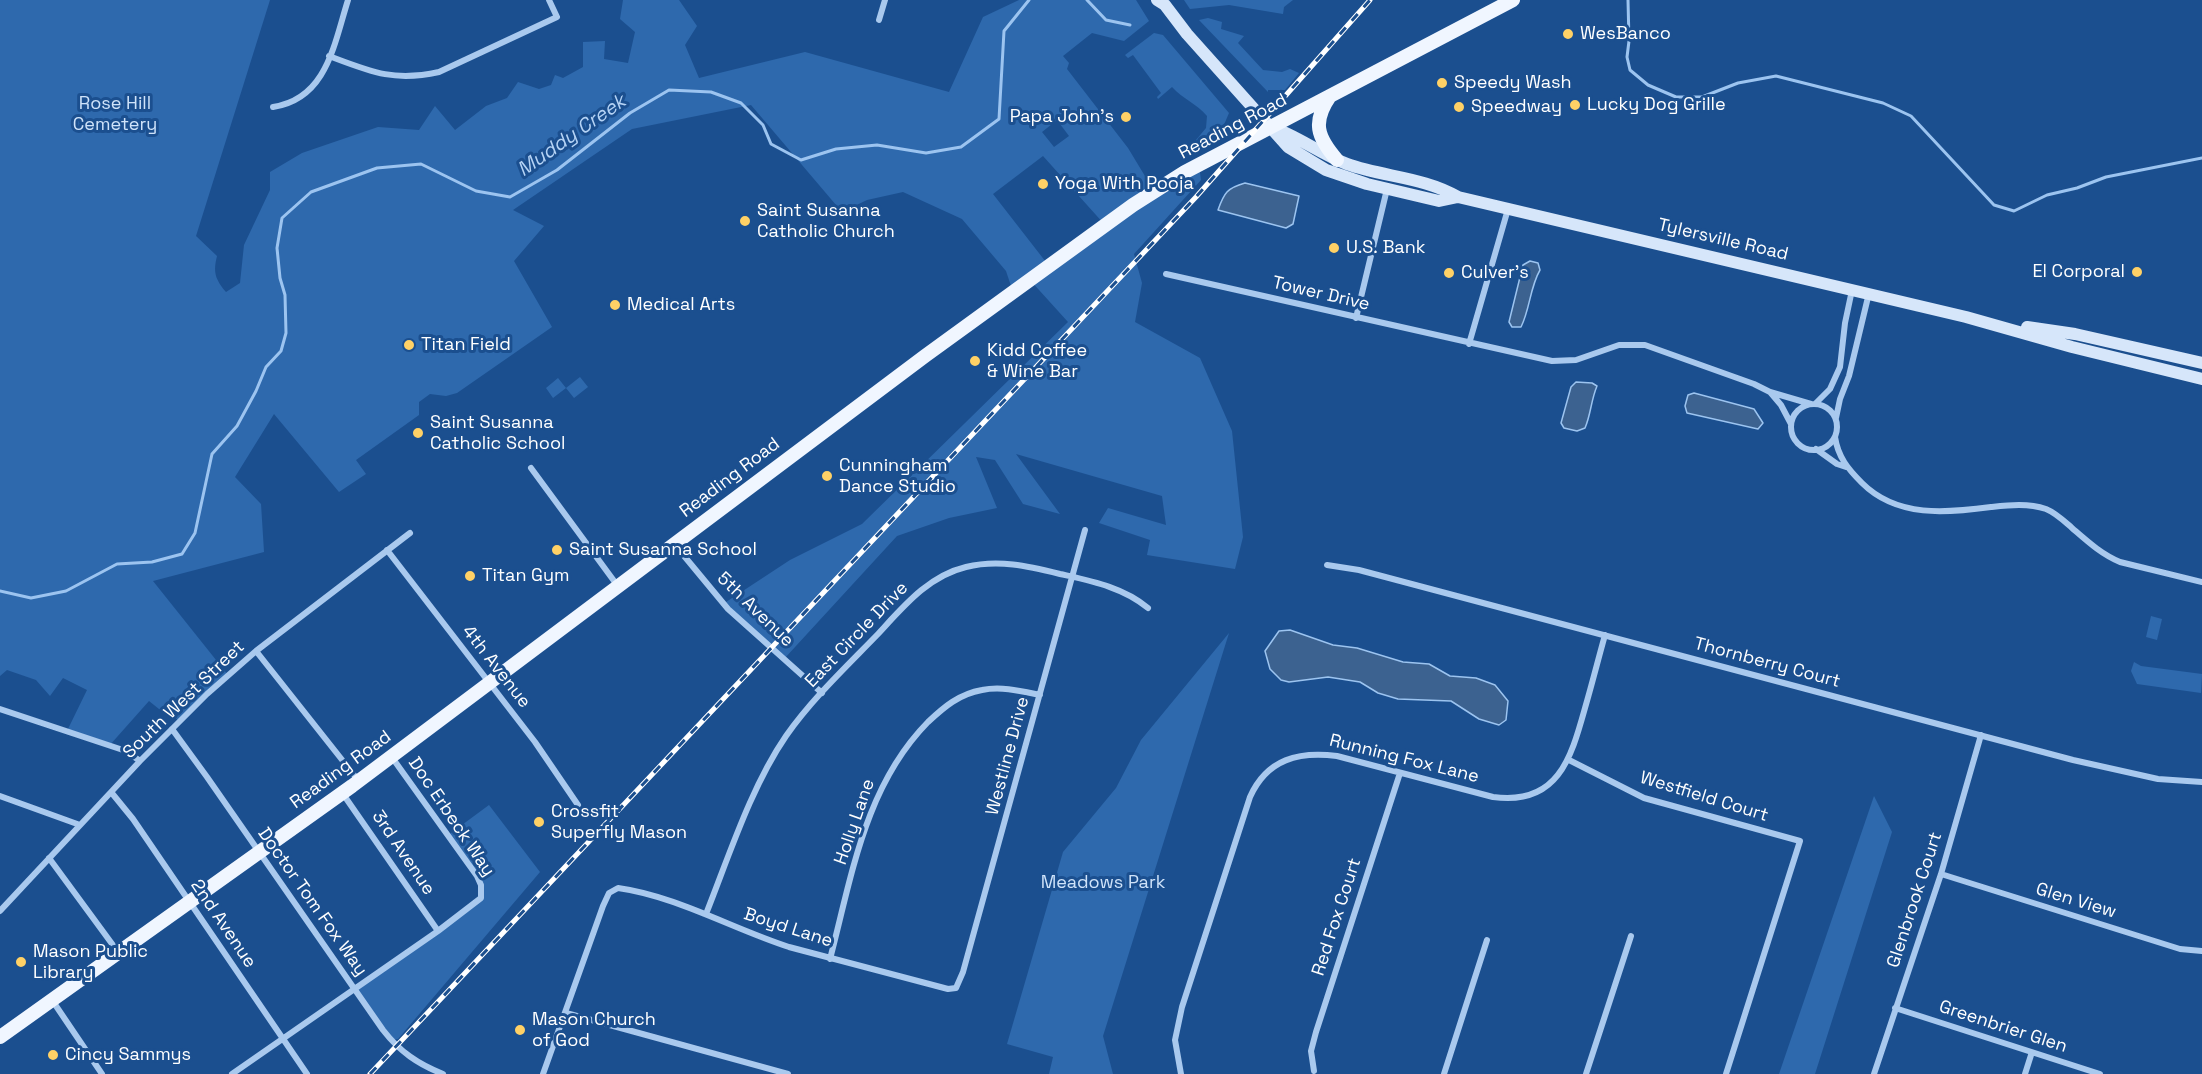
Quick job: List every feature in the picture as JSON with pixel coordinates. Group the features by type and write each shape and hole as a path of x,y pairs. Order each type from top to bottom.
{"main road":[{"name":"Reading Road","path":"0,1037 343,793 879,389 1133,205 1185,172 1513,0"},
{"name":"Tylersville Road","path":"1162,2 1187,34 1288,147 1338,175 1439,201 1458,197"},
{"path":"1332,94 1320,111 1318,122 1325,147 1337,160"},
{"name":"Tylersville Road","path":"1271,127 1289,133 1337,160 1368,170 1441,187 1458,197 1869,293 2202,379"},
{"name":"Tylersville Road","path":"1979,320 2075,334 2202,363"}],"street":[{"path":"273,107 293,102 305,95 318,80 329,56 348,0"},
{"path":"329,56 392,76 419,76 439,72 557,17 549,0"},
{"path":"879,20 885,0"},
{"path":"1356,318 1387,189"},
{"path":"1469,344 1508,208"},
{"name":"Tower Drive","path":"1166,274 1469,344 1558,361 1576,360 1619,345 1645,345 1659,348 1770,392 1813,404"},
{"path":"1852,289 1840,367 1830,389 1813,404 1798,410 1791,424 1791,430 1798,442 1809,449 1827,446 1837,431 1836,419 1840,399 1849,376 1869,293"},
{"path":"1770,392 1791,424"},
{"path":"1813,404 1828,408 1836,419"},
{"path":"1835,436 1846,467"},
{"path":"1816,449 1837,464 1846,467 1877,495 1909,508 1948,513 2016,504 2046,510 2056,515 2108,557 2202,582"},
{"path":"531,468 617,585"},
{"name":"Westline Drive","path":"956,988 963,972 1085,530"},
{"name":"South West Street","path":"0,911 140,761 207,694 256,651 410,533"},
{"name":"5th Avenue","path":"674,543 728,609 822,693"},
{"name":"4th Avenue","path":"387,550 535,742 578,804"},
{"name":"East Circle Drive","path":"706,914 769,764 787,735 822,693 914,596 935,580 952,571 985,563 1005,562 1073,577 1126,593 1148,608"},
{"name":"Thornberry Court","path":"1327,565 1359,570 2131,774 2202,782"},
{"name":"Running Fox Lane","path":"1181,1074 1175,1040 1182,1007 1243,819 1256,785 1274,766 1304,754 1337,756 1493,797 1514,798 1527,795 1546,786 1561,772 1569,759 1578,735 1605,635"},
{"path":"256,651 359,780"},
{"name":"Holly Lane","path":"830,959 866,824 888,774 918,733 949,703 972,692 995,688 1040,695"},
{"path":"0,709 126,752 140,761"},
{"name":"Doctor Tom Fox Way","path":"172,729 260,853 293,904 396,1046 412,1060 444,1074"},
{"name":"Glenbrook Court","path":"1874,1074 1941,874 1981,735"},
{"name":"Doc Erbeck Way","path":"391,756 477,876 481,885 482,895 477,903 438,931"},
{"name":"Westfield Court","path":"1569,759 1644,798 1800,841 1726,1074"},
{"name":"Red Fox Court","path":"1314,1071 1311,1051 1316,1032 1400,773"},
{"name":"2nd Avenue","path":"111,792 133,819 307,1074"},
{"name":"3rd Avenue","path":"343,793 438,931"},
{"path":"0,796 80,825"},
{"path":"50,858 119,953"},
{"name":"Glen View","path":"1941,874 2180,949 2202,951"},
{"name":"Boyd Lane","path":"566,1013 603,906 613,890 618,888 706,914 764,939 830,959 948,989 956,988"},
{"path":"232,1074 438,931"},
{"path":"1586,1074 1631,936"},
{"path":"1444,1074 1487,940"},
{"path":"52,999 102,1074"},
{"name":"Greenbrier Glen","path":"1895,1008 2100,1074"},
{"path":"543,1074 566,1013 788,1074"},
{"path":"2025,1074 2032,1052"}],"green space":[{"name":"Rose Hill Cemetery","path":"0,0 270,0 196,236 217,256 216,275 226,292 240,283 244,245 270,190 270,172 302,153 378,127 419,130 435,106 455,130 486,106 507,98 518,82 539,89 551,85 555,75 563,78 583,67 583,42 605,41 604,59 628,63 635,32 620,19 623,0 679,0 697,26 685,45 699,78 805,52 949,92 983,17 1019,0 1136,0 1149,21 1124,41 1092,33 1063,56 1069,63 1067,69 1128,148 1154,191 1199,165 1201,180 1134,254 1142,283 1135,322 1200,358 1232,431 1243,537 1235,569 1147,555 1150,540 1099,523 1108,508 1166,525 1162,496 1016,454 1060,514 1023,504 995,460 976,457 997,508 949,518 897,536 784,659 723,604 790,560 862,524 1068,322 1030,280 1013,292 1006,271 962,219 903,192 867,200 842,212 751,105 632,129 513,210 544,226 514,261 552,327 457,393 446,396 430,394 419,402 419,415 356,460 366,474 339,492 274,414 235,477 261,504 264,552 153,581 228,675 180,721 149,701 109,746 67,731 87,690 63,678 50,696 36,680 7,670 0,676","holes":["1057,120 1069,136 1054,147 1042,132","1043,156 1105,225 1049,266 993,194"]},
{"path":"1184,0 1293,0 1284,7 1283,14 1229,5 1190,9"},
{"path":"1208,18 1222,22 1221,29 1244,36 1238,43 1263,70 1282,72 1290,69 1299,73 1285,90 1268,90 1268,92 1199,20"},
{"path":"1154,33 1163,35 1229,113 1220,134 1192,148 1191,146 1206,128 1207,116 1172,87 1158,99 1161,93 1133,55 1128,58 1125,55"},
{"path":"580,377 588,387 574,398 566,388"},
{"path":"558,378 566,388 553,398 546,388"},
{"path":"2151,616 2162,619 2157,640 2146,637"},
{"name":"Meadows Park","path":"1229,633 1103,1036 1113,1074 1049,1074 1053,1057 1007,1044 1063,852 1116,788 1141,740"},
{"path":"2134,662 2141,666 2202,674 2201,693 2137,684 2131,671"},
{"path":"1874,796 1892,832 1815,1074 1779,1074"},
{"path":"489,805 540,872 398,1039 391,1040 354,990 477,903 481,886 447,836"}],"shaded area":[{"path":"1245,183 1299,196 1293,224 1286,228 1218,210 1227,192"},
{"path":"1530,261 1538,263 1540,270 1521,327 1512,327 1509,322 1523,265"},
{"path":"1576,382 1592,383 1597,386 1585,428 1577,431 1564,428 1561,423 1571,387"},
{"path":"1694,393 1754,409 1763,423 1758,429 1687,413 1685,406 1688,395"},
{"path":"1290,630 1333,645 1357,648 1403,662 1429,664 1450,676 1476,678 1495,685 1508,701 1506,720 1499,725 1479,719 1451,701 1398,699 1378,693 1360,682 1328,677 1289,682 1281,680 1270,669 1265,651 1279,631"}],"waterway":[{"name":"Muddy Creek","path":"0,591 31,598 66,591 117,564 152,562 182,554 195,533 212,454 237,426 266,367 281,351 286,333 285,295 280,278 277,248 282,218 311,192 377,168 421,164 476,191 510,197 557,170 630,113 669,90 711,92 741,103 763,125 771,144 801,160 836,149 877,145 926,153 961,147 999,119 1004,31 1029,0"},
{"name":"Muddy Creek","path":"1087,0 1106,20 1130,25"},
{"name":"Muddy Creek","path":"1628,0 1627,57 1630,70 1648,85 1676,97 1702,97 1738,83 1776,76 1883,103 1911,116 1994,205 2014,211 2047,195 2077,188 2106,177 2202,158"}],"railway":[{"path":"370,1074 1196,197 1370,0"}],"place":[{"name":"WesBanco","path":"1568,34"},
{"name":"Speedy Wash","path":"1442,83"},
{"name":"Lucky Dog Grille","path":"1575,105"},
{"name":"Speedway","path":"1459,107"},
{"name":"Papa John's","path":"1126,117"},
{"name":"Yoga With Pooja","path":"1043,184"},
{"name":"Saint Susanna Catholic Church","path":"745,221"},
{"name":"U.S. Bank","path":"1334,248"},
{"name":"El Corporal","path":"2137,272"},
{"name":"Culver's","path":"1449,273"},
{"name":"Medical Arts","path":"615,305"},
{"name":"Titan Field","path":"409,345"},
{"name":"Kidd Coffee & Wine Bar","path":"975,361"},
{"name":"Saint Susanna Catholic School","path":"418,433"},
{"name":"Cunningham Dance Studio","path":"827,476"},
{"name":"Saint Susanna School","path":"557,550"},
{"name":"Titan Gym","path":"470,576"},
{"name":"Crossfit Superfly Mason","path":"539,822"},
{"name":"Mason Public Library","path":"21,962"},
{"name":"Mason Church of God","path":"520,1030"},
{"name":"Cincy Sammys","path":"53,1055"}]}
